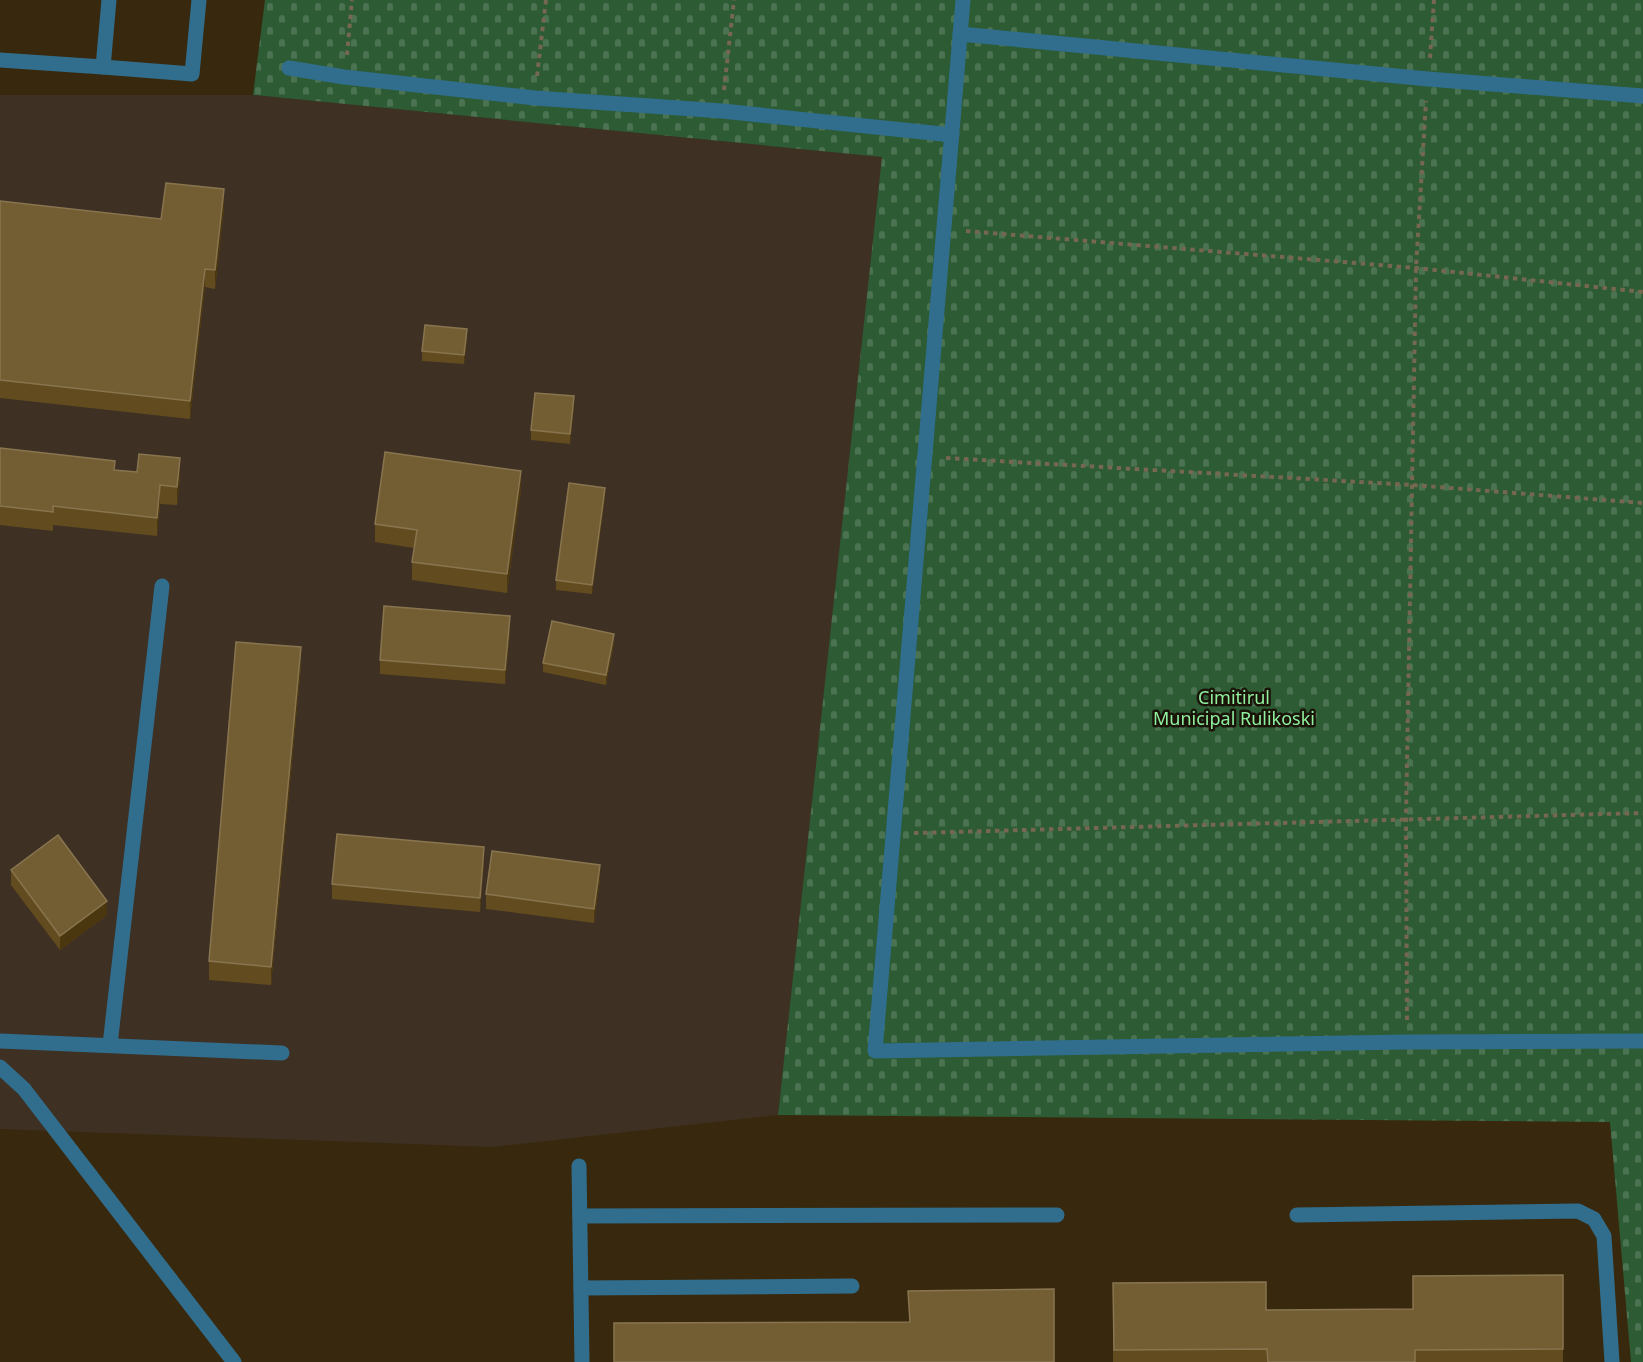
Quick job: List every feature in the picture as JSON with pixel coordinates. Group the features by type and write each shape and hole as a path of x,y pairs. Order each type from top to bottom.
{"street":[{"path":"103,67 109,0"},
{"path":"0,60 192,74 199,0"},
{"path":"963,0 875,1052 1407,1042 1643,1041"},
{"path":"960,34 1428,79 1643,96"},
{"path":"289,68 344,77 535,98 722,111 951,135"},
{"path":"110,1045 162,586"},
{"path":"0,1041 282,1053"},
{"path":"0,1067 24,1089 234,1362"},
{"path":"579,1166 582,1362"},
{"path":"1297,1215 1578,1211 1594,1219 1604,1236 1612,1362"},
{"path":"580,1216 1057,1215"},
{"path":"581,1288 852,1286"}],"path":[{"path":"344,77 352,0"},
{"path":"535,98 546,0"},
{"path":"722,111 734,0"},
{"path":"1407,1042 1406,818 1416,268 1434,0"},
{"path":"944,229 1416,268 1643,292"},
{"path":"924,457 1412,485 1643,503"},
{"path":"892,834 1643,813"}],"shaded area":[{"path":"0,95 253,95 883,157 778,1115 493,1147 0,1129"}],"green space":[{"name":"Cimitirul Municipal Rulikoski","path":"265,0 1643,0 1643,1362 1631,1362 1610,1122 778,1115 882,157 253,95"}],"building":[{"path":"166,183 224,189 215,270 205,269 190,401 0,380 0,201 161,219"},
{"path":"425,325 467,329 464,355 422,351"},
{"path":"535,393 574,396 570,434 531,430"},
{"path":"0,448 115,461 114,470 137,472 139,454 180,458 177,487 160,485 157,518 53,506 53,512 0,506"},
{"path":"385,452 521,471 507,574 412,562 417,530 375,524"},
{"path":"569,483 605,488 592,585 556,580"},
{"path":"384,606 510,616 505,670 380,660"},
{"path":"552,621 614,634 606,675 543,663"},
{"path":"236,642 301,647 271,967 209,961"},
{"path":"337,834 484,847 480,898 332,884"},
{"path":"58,835 107,901 60,936 11,870"},
{"path":"492,851 600,865 594,909 486,894"},
{"path":"1563,1275 1563,1349 1415,1350 1415,1362 1268,1362 1267,1349 1114,1350 1113,1283 1266,1282 1266,1310 1413,1309 1413,1276"},
{"path":"1054,1289 1054,1362 614,1362 614,1323 910,1322 908,1291"}]}
